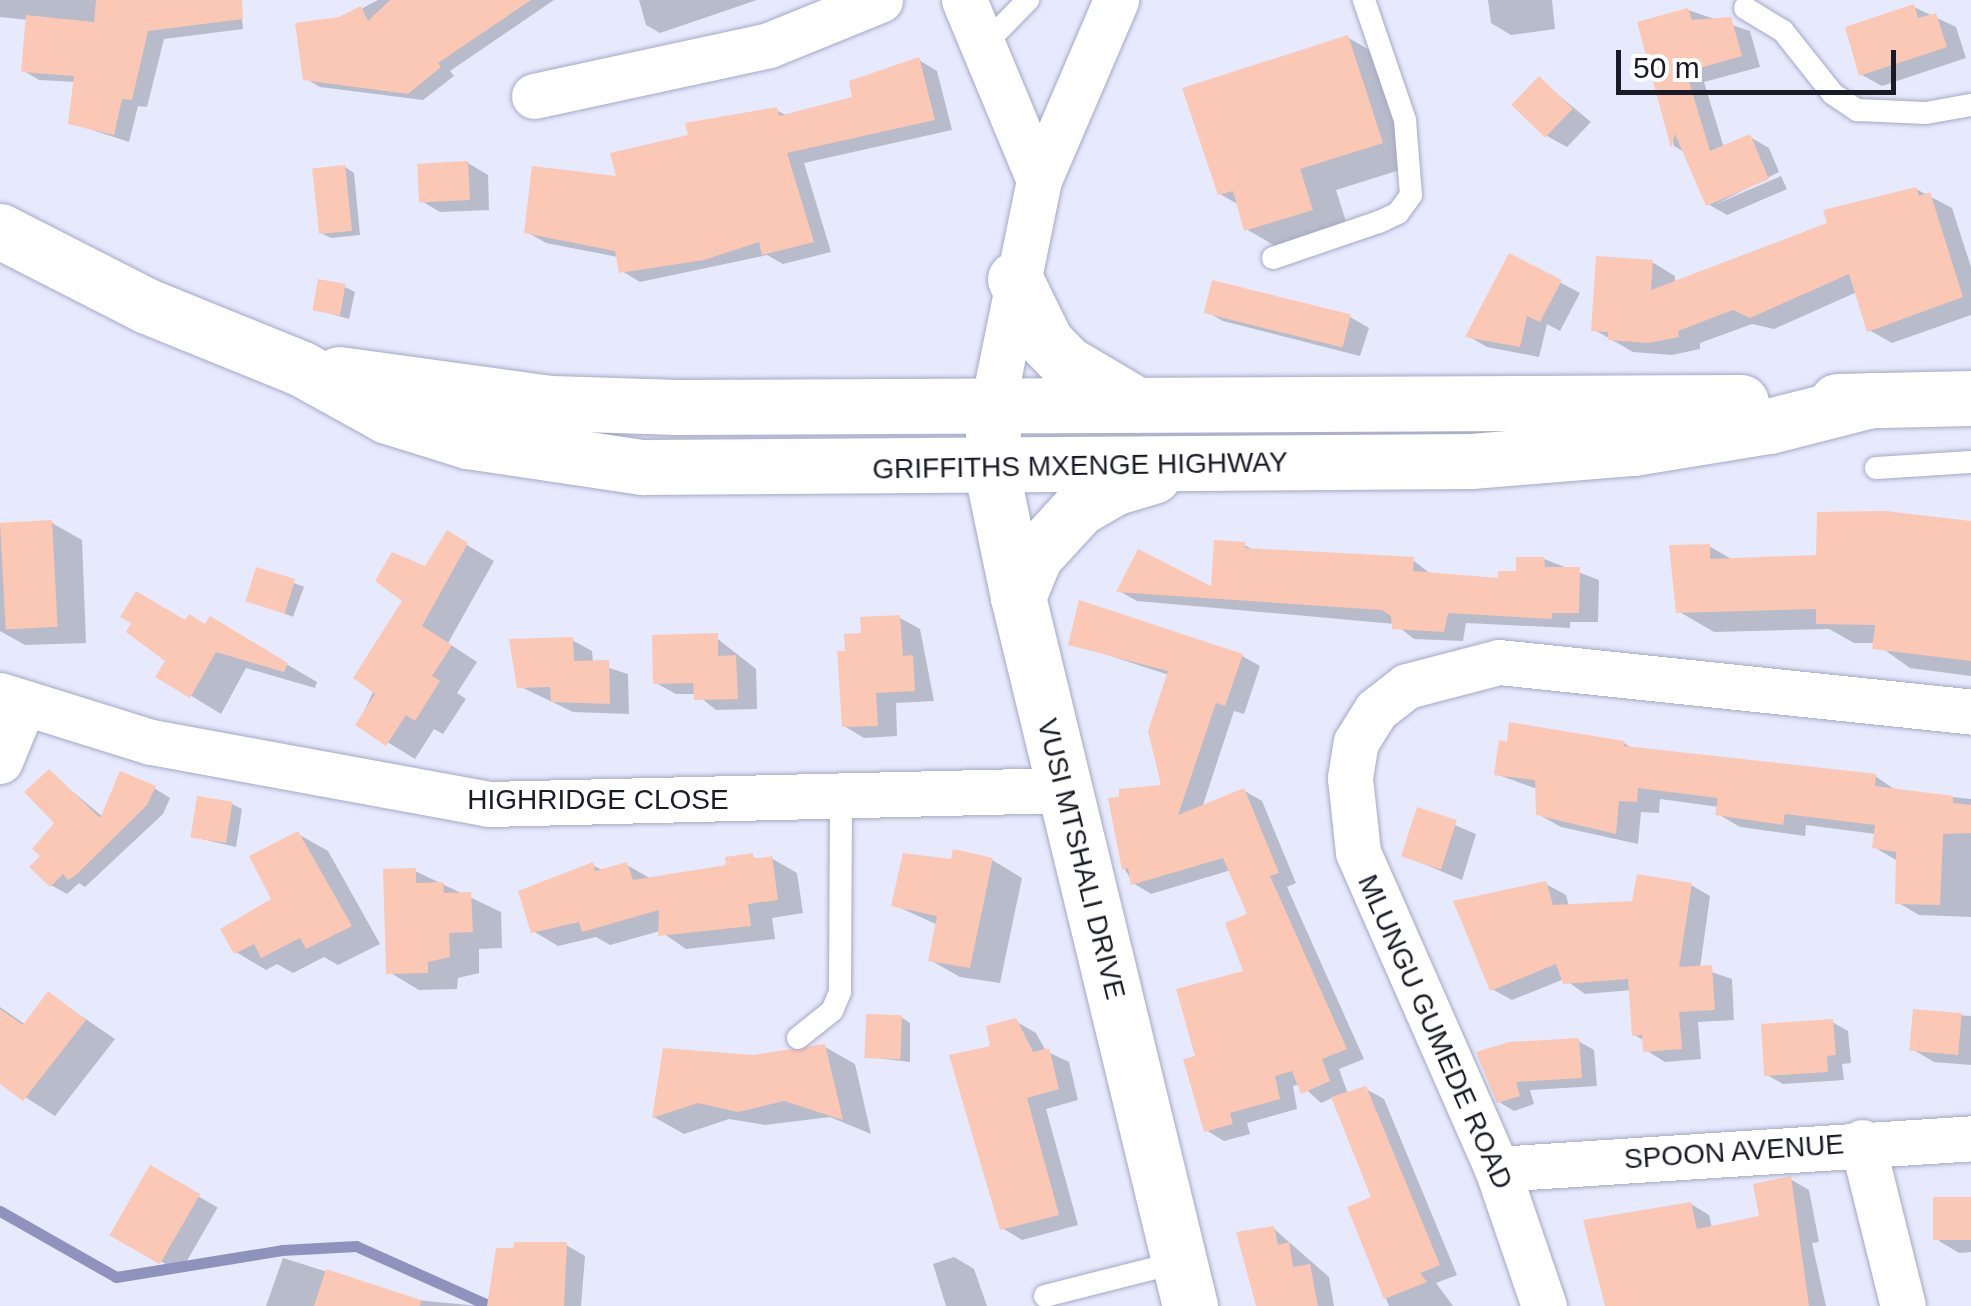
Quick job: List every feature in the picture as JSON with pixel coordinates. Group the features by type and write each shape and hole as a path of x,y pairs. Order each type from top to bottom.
{"street":[{"path":"534,96 769,45 880,0"},
{"path":"964,0 1038,180"},
{"path":"992,409 1038,180 1116,0"},
{"name":"GRIFFITHS MXENGE HIGHWAY","path":"0,231 147,306 302,369 387,416 468,442 555,456 731,471 1472,461 1632,448 1768,426 1871,400"},
{"path":"1016,279 1046,342 1066,363 1143,408"},
{"name":"GRIFFITHS MXENGE HIGHWAY","path":"302,369 552,403 992,409 1971,398"},
{"name":"VUSI MTSHALI DRIVE","path":"992,409 994,466 1018,597 1185,1284"},
{"path":"1018,597 1036,556 1079,508 1140,478 1225,464"},
{"name":"MLUNGU GUMEDE ROAD","path":"1544,1306 1497,1169 1358,852 1350,778 1356,742 1376,710 1407,686 1498,662 1971,712"},
{"name":"HIGHRIDGE CLOSE","path":"0,761 12,700 151,742 457,801 1064,790"},
{"name":"SPOON AVENUE","path":"1497,1169 1862,1142 1971,1138"},
{"path":"1862,1142 1902,1306"}],"lane":[{"path":"982,47 1028,0"},
{"path":"1273,258 1398,214 1411,195 1405,120 1364,0"},
{"path":"1745,8 1783,30 1833,94 1857,110 1926,114 1971,105"},
{"path":"1876,468 1971,462"},
{"path":"798,1038 832,1010 840,992 841,796"},
{"path":"1045,1296 1185,1284"}],"building":[{"path":"96,0 242,0 243,19 148,31 132,100 122,99 114,135 68,124 74,76 21,72 26,15 94,22"},
{"path":"390,0 531,0 438,63 441,67 408,94 303,80 295,23 339,17 361,6 368,21"},
{"path":"1914,4 1918,18 1936,13 1947,47 1859,76 1845,27"},
{"path":"1688,8 1692,20 1731,17 1742,56 1686,72 1710,151 1750,134 1769,179 1706,206 1675,134 1671,148 1637,22"},
{"path":"1348,35 1383,143 1300,169 1313,210 1244,231 1233,191 1218,195 1182,88"},
{"path":"919,57 935,120 787,153 814,242 762,255 759,242 704,260 619,273 615,251 524,233 532,166 616,176 610,153 688,135 685,123 777,107 779,116 852,97 849,81"},
{"path":"1539,76 1573,109 1545,137 1511,105"},
{"path":"468,161 470,200 419,203 417,164"},
{"path":"345,165 352,231 319,234 312,168"},
{"path":"1916,187 1919,196 1930,192 1963,297 1867,332 1849,274 1750,318 1733,310 1678,331 1679,337 1648,343 1608,340 1608,332 1591,331 1596,256 1653,260 1651,290 1827,223 1823,210"},
{"path":"1509,253 1562,280 1540,322 1527,316 1520,347 1465,337"},
{"path":"318,279 346,284 340,315 312,311"},
{"path":"1212,280 1351,315 1343,348 1204,313"},
{"path":"1885,511 1971,521 1971,661 1872,649 1875,625 1816,624 1816,609 1676,613 1669,545 1710,544 1710,559 1816,555 1817,512"},
{"path":"52,520 58,627 6,630 0,523"},
{"path":"447,530 468,543 422,626 452,645 432,676 440,681 415,721 406,715 386,746 355,725 375,694 353,678 402,601 375,581 392,552 425,566"},
{"path":"1214,540 1245,542 1245,548 1414,557 1413,571 1498,578 1498,571 1516,571 1516,557 1544,557 1545,567 1580,567 1579,613 1552,613 1552,619 1448,613 1444,632 1392,629 1391,616 1382,610 1116,592 1138,549 1211,586"},
{"path":"256,567 295,579 285,613 245,601"},
{"path":"136,591 185,620 189,614 205,624 210,616 288,663 284,672 216,652 190,698 155,677 165,661 126,632 131,623 120,617"},
{"path":"1079,600 1243,654 1225,706 1216,703 1178,815 1244,788 1279,873 1270,876 1347,1049 1322,1059 1330,1081 1301,1094 1292,1071 1275,1076 1280,1099 1230,1113 1233,1124 1204,1132 1183,1059 1195,1056 1176,989 1243,971 1225,923 1247,914 1223,858 1131,885 1128,868 1122,870 1108,798 1119,797 1119,789 1161,785 1148,731 1168,671 1068,645"},
{"path":"900,615 903,656 913,655 915,691 876,693 878,726 842,727 837,651 845,651 844,634 861,633 860,617"},
{"path":"718,633 718,656 736,655 738,699 694,700 693,683 653,684 652,635"},
{"path":"573,637 574,661 609,660 610,704 551,702 550,687 517,688 509,639"},
{"path":"1509,722 1624,741 1624,746 1876,774 1875,786 1953,796 1953,803 1971,805 1971,833 1943,834 1940,905 1895,904 1896,852 1872,848 1875,825 1785,814 1783,825 1715,815 1718,798 1638,788 1637,802 1619,801 1616,834 1536,815 1535,780 1494,775 1499,740 1507,742"},
{"path":"49,769 100,818 120,771 156,786 147,805 76,875 68,880 63,874 50,887 29,867 40,856 32,849 54,823 24,792"},
{"path":"197,796 233,802 226,843 190,837"},
{"path":"1417,807 1457,820 1441,869 1401,856"},
{"path":"298,831 352,926 306,949 300,938 261,958 254,944 234,954 220,929 271,899 249,856"},
{"path":"953,849 993,858 970,968 928,961 937,916 891,906 903,853 951,859"},
{"path":"753,853 754,859 772,856 778,900 748,904 751,926 658,936 659,910 582,932 579,922 531,933 518,891 593,862 595,871 627,862 633,880 726,865 725,857"},
{"path":"416,868 416,883 443,882 444,893 471,892 473,932 449,933 450,957 428,962 428,973 386,974 383,869"},
{"path":"1637,874 1692,883 1679,967 1712,965 1715,1010 1679,1012 1682,1049 1643,1052 1642,1035 1632,1036 1628,979 1563,984 1556,964 1490,991 1453,901 1546,881 1553,905 1632,901"},
{"path":"48,991 86,1020 23,1101 0,1084 0,1009 23,1025"},
{"path":"1913,1009 1962,1013 1958,1055 1909,1051"},
{"path":"866,1014 902,1015 900,1059 864,1058"},
{"path":"1016,1018 1033,1052 1049,1048 1059,1089 1027,1098 1059,1215 1000,1230 949,1055 990,1046 986,1026"},
{"path":"1833,1019 1836,1055 1827,1056 1828,1072 1764,1076 1761,1024"},
{"path":"1579,1038 1582,1078 1516,1082 1520,1096 1497,1103 1476,1052 1509,1042"},
{"path":"825,1044 843,1120 784,1101 738,1112 698,1103 652,1118 663,1048 752,1055"},
{"path":"1366,1086 1440,1265 1420,1273 1427,1282 1384,1299 1347,1207 1371,1197 1331,1097"},
{"path":"150,1165 200,1194 160,1264 110,1235"},
{"path":"1791,1176 1809,1306 1605,1306 1583,1220 1691,1202 1697,1229 1759,1216 1753,1184"},
{"path":"1933,1197 1971,1197 1971,1240 1933,1240"},
{"path":"1274,1226 1278,1245 1289,1242 1293,1267 1310,1264 1318,1306 1256,1306 1236,1232"},
{"path":"514,1242 567,1242 564,1306 487,1306 496,1248 513,1248"},
{"path":"326,1269 421,1300 420,1306 314,1306"}],"waterway":[{"path":"0,1211 116,1277 282,1250 356,1246 490,1306"}]}
